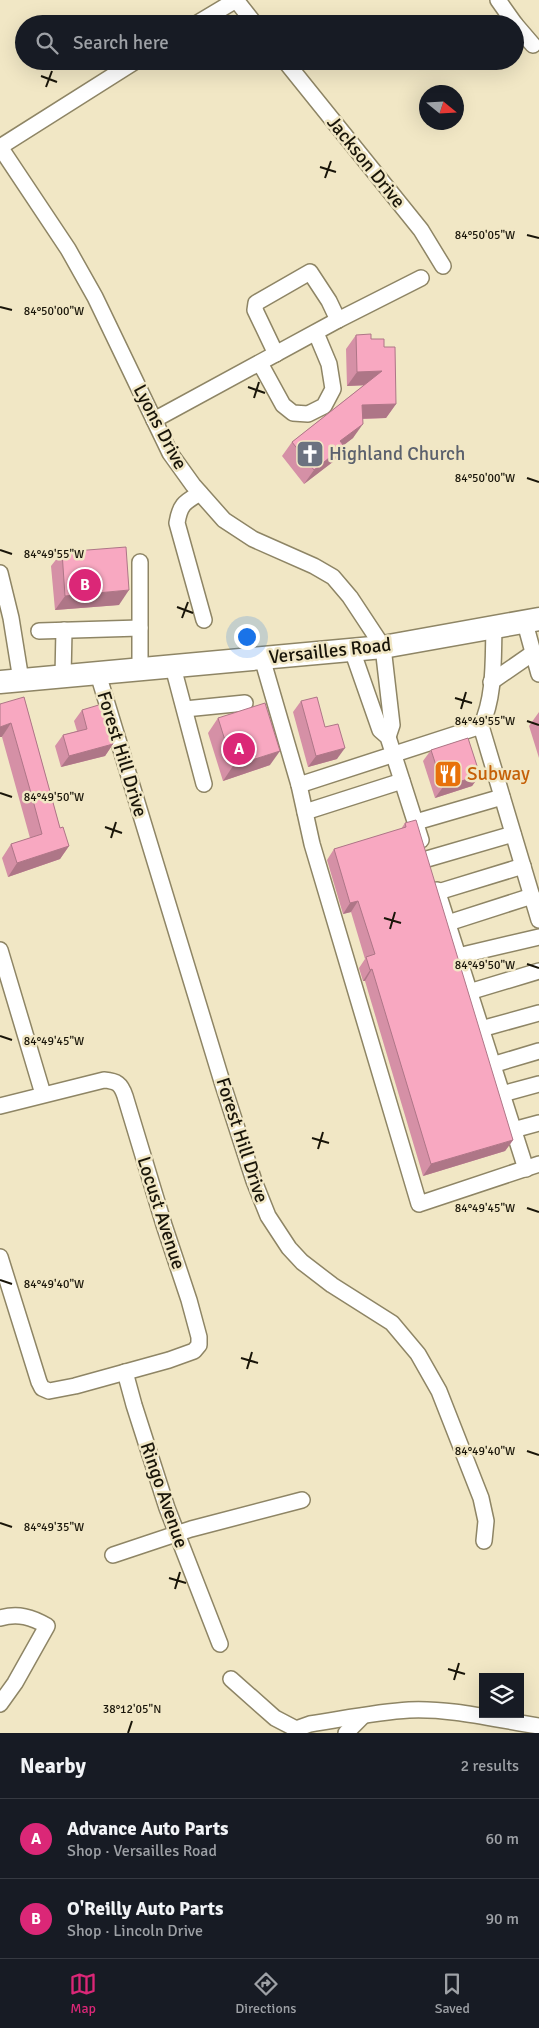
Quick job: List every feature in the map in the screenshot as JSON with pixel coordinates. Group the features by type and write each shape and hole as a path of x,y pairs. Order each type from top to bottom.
{"highway":[{"name":"Versailles Road","path":"10,681 383,647 532,621"}],"street":[{"path":"211,15 236,0 248,15"},
{"path":"498,0 509,15"},
{"path":"524,34 533,45"},
{"path":"0,147 122,70"},
{"name":"Jackson Drive","path":"292,70 421,230 444,266"},
{"name":"Lyons Drive","path":"0,147 68,249 91,290 170,453 200,493 224,520 252,539 314,566 333,577 350,597 383,647"},
{"path":"276,354 255,310 256,303 310,272 330,301 338,320"},
{"path":"154,420 338,320 421,278"},
{"path":"260,363 283,405 293,413 308,414 324,406 332,389 329,364 316,333"},
{"path":"200,493 185,502 179,510 177,523 204,620"},
{"path":"140,562 140,670"},
{"path":"0,573 10,618 10,681"},
{"path":"532,621 533,653 539,674"},
{"path":"39,631 140,628"},
{"path":"494,628 491,682 486,716 481,726 539,920"},
{"path":"63,677 64,630"},
{"path":"383,647 392,725 388,737"},
{"path":"262,658 299,784 315,853 419,1204 532,1167 513,1130 394,754 388,737 380,730 352,650"},
{"path":"491,682 533,653"},
{"path":"173,667 204,784"},
{"name":"Forest Hill Drive","path":"98,674 223,1085 264,1208 278,1233 302,1262 332,1285 392,1323 418,1354 439,1391 481,1498 485,1516 484,1541"},
{"path":"185,709 245,703"},
{"path":"299,784 481,726"},
{"path":"305,812 402,781"},
{"path":"416,822 502,797"},
{"path":"427,859 513,834"},
{"path":"438,892 523,866"},
{"path":"448,923 532,896"},
{"path":"458,956 539,937"},
{"path":"0,950 43,1094 0,1106"},
{"path":"469,992 539,971"},
{"path":"481,1029 539,1013"},
{"path":"492,1065 539,1051"},
{"name":"Locust Avenue","path":"43,1094 104,1080 117,1082 125,1096 164,1225 184,1282 199,1336 198,1347 194,1351 169,1360 125,1372"},
{"path":"502,1094 539,1084"},
{"path":"513,1130 539,1123"},
{"path":"0,1257 41,1387 49,1391 125,1372"},
{"name":"Ringo Avenue","path":"125,1372 159,1483 220,1644"},
{"path":"113,1555 234,1517 302,1500"},
{"path":"0,1618 17,1615 25,1616 48,1626 15,1683 0,1704"},
{"path":"231,1679 249,1698 275,1718 298,1731 310,1724 410,1710 432,1710 539,1726"},
{"path":"346,1733 363,1716"}],"building":[{"path":"371,334 371,339 384,339 384,347 395,347 396,404 362,405 363,424 340,441 344,446 314,470 292,442 382,371 357,372 356,335"},
{"path":"126,547 129,590 65,596 62,552"},
{"path":"24,697 60,828 63,827 69,846 17,863 11,844 42,834 11,723 0,727 0,704"},
{"path":"317,697 325,727 338,724 345,748 316,756 301,701"},
{"path":"265,703 280,751 233,766 218,718"},
{"path":"102,704 113,744 69,756 63,735 87,729 82,710"},
{"path":"468,738 480,775 443,787 431,750"},
{"path":"416,820 513,1140 431,1164 372,969 370,970 366,957 375,954 358,901 350,903 334,849 406,827 405,823"}],"place":[{"name":"Highland Church","path":"310,454"},
{"name":"O'Reilly Auto Parts","path":"85,585"},
{"name":"Advance Auto Parts","path":"239,749"},
{"name":"Subway","path":"448,774"}]}
